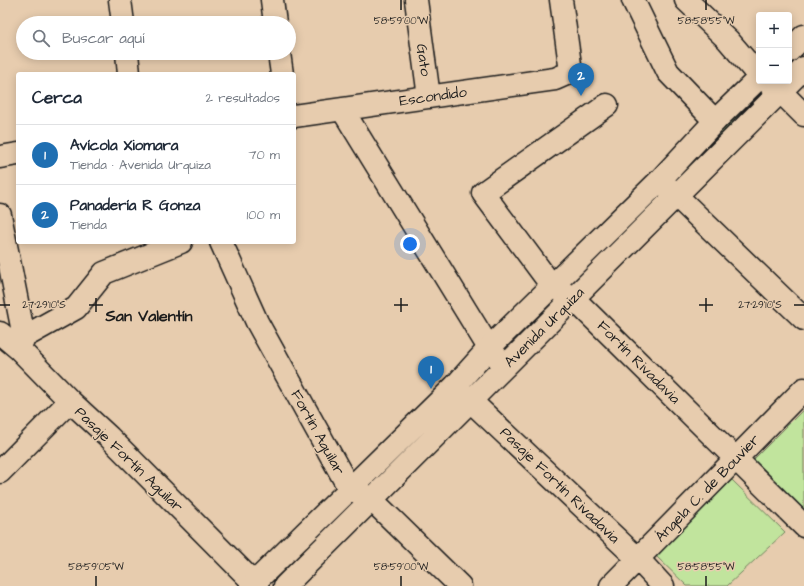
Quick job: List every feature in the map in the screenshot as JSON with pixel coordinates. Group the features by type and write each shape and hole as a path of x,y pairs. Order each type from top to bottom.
{"street":[{"path":"120,0 122,16"},
{"path":"272,0 274,16"},
{"name":"Gato","path":"416,0 429,97"},
{"name":"Escondido","path":"296,116 555,80 571,72 561,0"},
{"path":"686,0 728,40 756,73"},
{"path":"637,1 668,72 715,121"},
{"path":"792,48 804,36"},
{"path":"128,60 129,72"},
{"path":"280,60 282,72"},
{"name":"Avenida Urquiza","path":"284,586 676,195 773,86 804,68"},
{"name":"Avenida Urquiza","path":"254,585 349,488 454,386 489,348 660,180 756,80"},
{"path":"773,86 804,115"},
{"name":"Fortín Rivadavia","path":"607,105 483,193 552,286 573,298 804,526"},
{"path":"342,109 489,348 505,366"},
{"path":"0,157 16,154"},
{"path":"660,180 804,319"},
{"path":"0,215 21,343 76,308 104,273 176,244"},
{"name":"Fortín Aguilar","path":"222,244 257,322 349,488 371,499 460,586"},
{"name":"Pasaje Fortín Aguilar","path":"0,333 21,343 70,401 109,437 254,585"},
{"name":"Pasaje Fortín Rivadavia","path":"454,386 638,559 664,586"},
{"name":"Ángela C. de Bouvier","path":"611,586 804,389"},
{"path":"3,463 70,401"}],"green space":[{"path":"756,96 759,99 679,178 677,175"},
{"path":"804,409 804,512 754,459"},
{"path":"732,480 785,532 727,586 687,586 656,556"}],"place":[{"name":"Panadería R Gonza","path":"581,96"},
{"name":"Avícola Xiomara","path":"431,389"}],"district":[{"name":"San Valentín","path":"149,315"}]}
